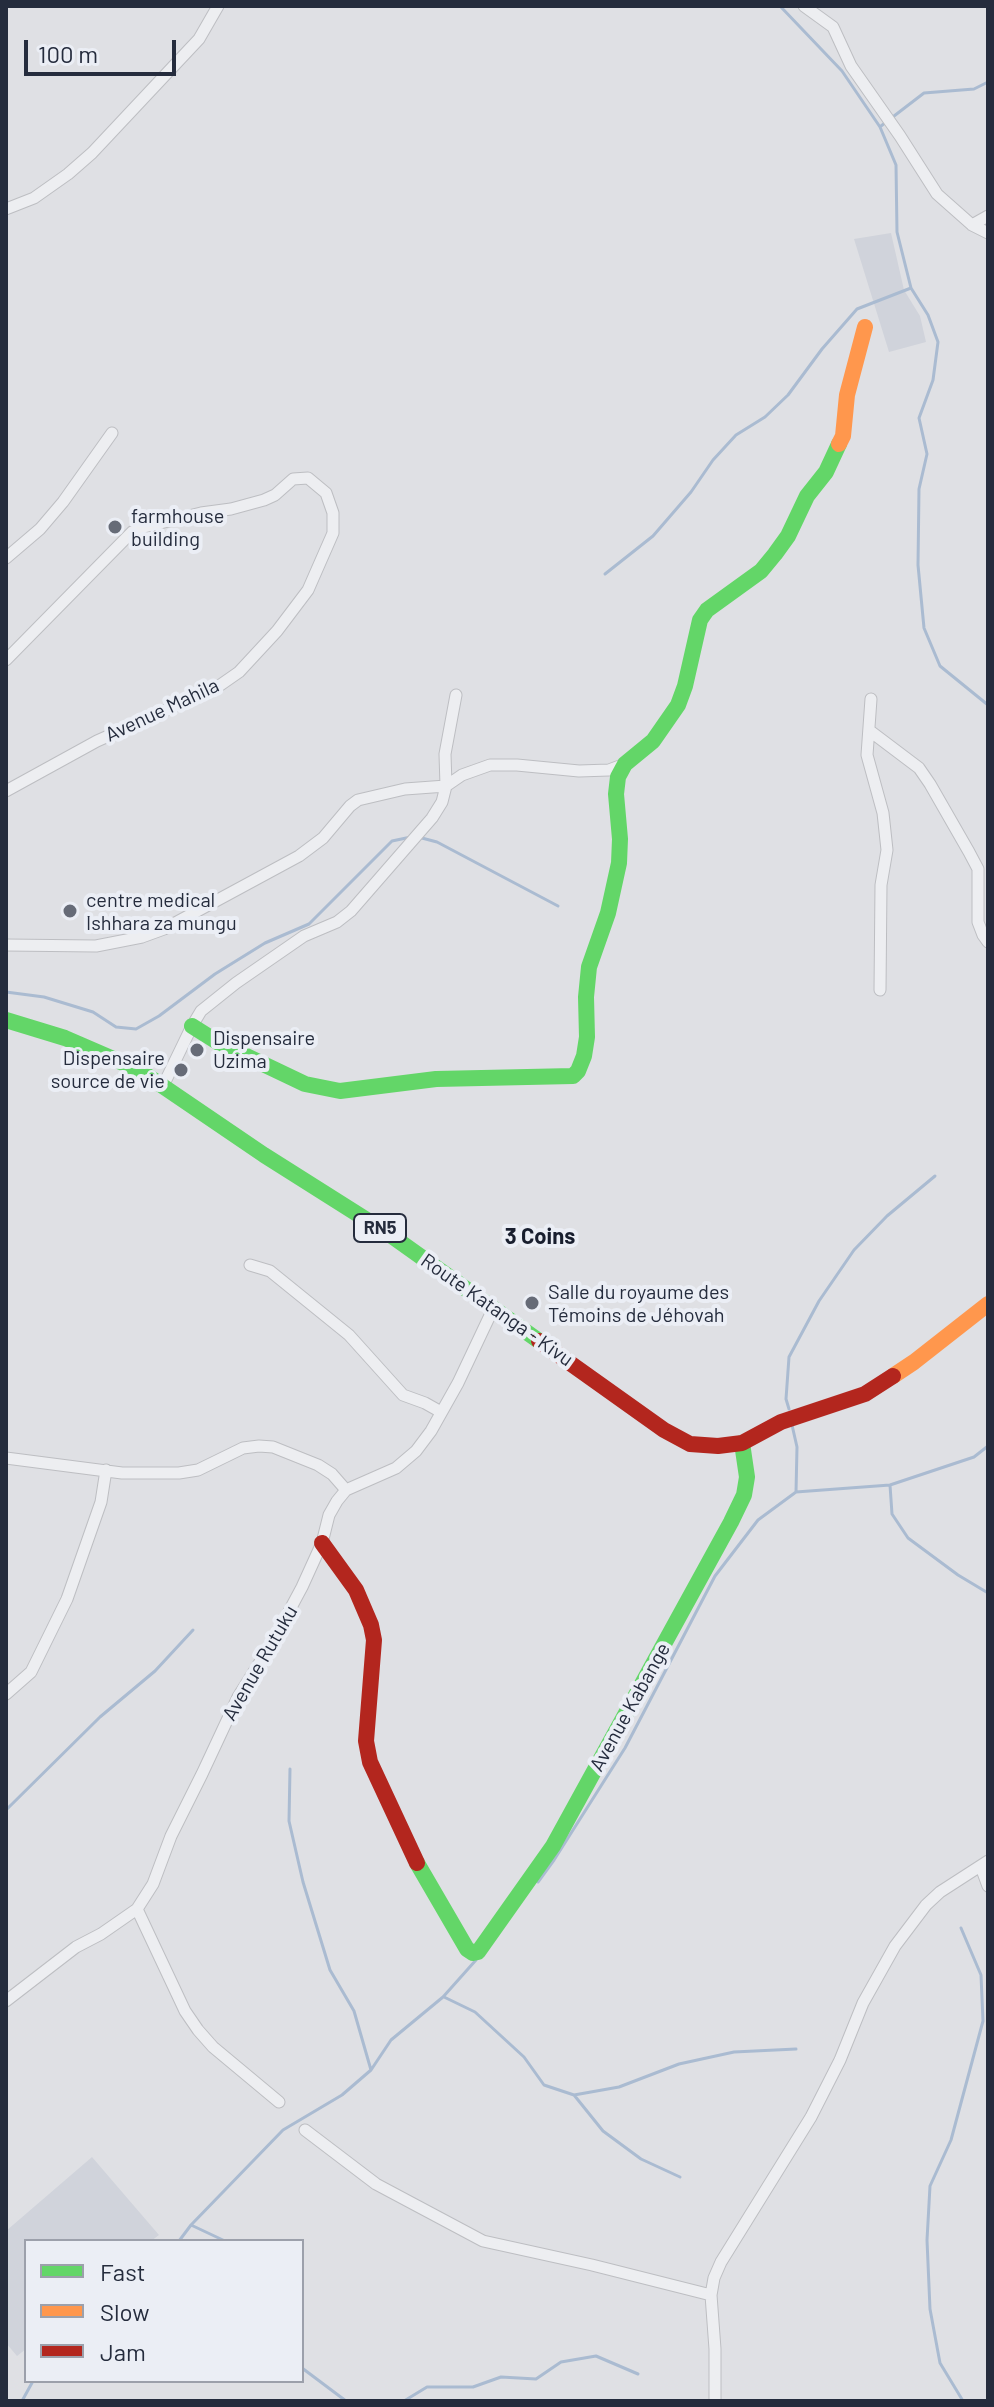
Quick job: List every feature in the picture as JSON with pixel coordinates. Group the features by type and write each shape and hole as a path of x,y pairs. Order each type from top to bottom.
{"main road":[{"path":"192,1026 219,1043 305,1084 340,1091 436,1079 573,1076 578,1071 585,1047 589,967 614,890 620,839 616,794 618,777 625,764 653,741 678,705 700,620 707,610 761,571 788,536 807,496 826,472 843,436 847,395 865,327"},
{"name":"Route Katanga - Kivu","path":"6,1020 102,1052 139,1070 264,1155 366,1218 664,1430 690,1444 718,1446 742,1443 781,1422 865,1394 914,1362 988,1304"},
{"name":"Avenue Kabange","path":"322,1543 356,1590 371,1625 374,1640 366,1741 370,1762 424,1877 467,1949 478,1952 553,1846 731,1522 744,1495 747,1477 742,1443"}],"street":[{"path":"6,209 34,198 92,153 199,39 218,6"},
{"path":"804,6 833,27 860,79 937,194 972,225 988,233"},
{"path":"972,225 988,216"},
{"path":"6,558 40,529 112,433"},
{"name":"Avenue Mahila","path":"6,660 132,532 264,500 275,495 293,479 308,478 326,493 333,513 333,533 308,590 277,631 239,672 216,688 97,741 6,791"},
{"path":"163,1086 201,1011 304,936 337,922 351,911 432,818 442,802 446,786 445,754 456,695"},
{"path":"871,699 867,755 883,813 887,850 881,885 880,990"},
{"path":"870,731 919,768 969,852 978,869 978,922 988,942"},
{"path":"6,945 96,946 142,937 164,929 299,856 323,838 358,800 405,789 446,786 462,775 490,765 579,771 609,770 625,764"},
{"path":"250,1265 270,1271 349,1335 403,1395 441,1412"},
{"path":"6,1458 158,1473 198,1470 243,1448 273,1447 318,1465 332,1474 346,1490 396,1468 416,1451 431,1431 493,1309"},
{"path":"6,1694 31,1672 67,1599 101,1502 106,1470"},
{"name":"Avenue Rutuku","path":"6,2001 76,1947 137,1909 153,1884 171,1836 238,1697 302,1587 322,1543 329,1515 346,1490"},
{"path":"715,2401 711,2295 724,2254 811,2117 840,2060 863,2003 895,1946 926,1905 940,1892 984,1864 988,1886"},
{"path":"137,1909 185,2011 198,2030 213,2047 279,2102"},
{"path":"305,2130 376,2184 483,2241 711,2295"}],"shaded area":[{"path":"891,233 904,290 920,316 926,342 889,352 854,239"},
{"path":"92,2157 159,2235 154,2239 24,2239 24,2351 17,2356 6,2343 6,2231"}],"waterway":[{"path":"780,6 842,71 880,127 896,165 897,232 911,288 928,315 938,342 933,380 919,418 927,454 919,489 918,565 924,628 940,666 988,705"},
{"path":"881,126 924,93 974,89 988,82"},
{"path":"605,574 653,536 736,435 765,417 788,395 857,309 911,288"},
{"path":"6,992 44,997 93,1012 116,1027 136,1029 265,943 309,924 392,841 411,837"},
{"path":"418,837 437,842 558,906"},
{"path":"789,1409 786,1399 789,1357 819,1301 854,1250 887,1216 935,1176"},
{"path":"792,1425 797,1447 796,1492"},
{"path":"538,1882 625,1748 715,1576 758,1520 796,1492 890,1485 974,1457 988,1446"},
{"path":"890,1485 892,1514 908,1538 988,1593"},
{"path":"6,1810 100,1717 155,1671 193,1630"},
{"path":"290,1769 289,1821 303,1882 330,1970 354,2011 371,2070"},
{"path":"961,1928 981,1975 983,2021 951,2140 930,2186 927,2240 930,2309 940,2363 963,2401"},
{"path":"180,2239 283,2130 342,2095 371,2070 391,2040 443,1997 476,1960"},
{"path":"444,1997 475,2012 524,2057 544,2085 574,2095 619,2087 679,2064 734,2052 796,2049"},
{"path":"574,2095 603,2131 641,2159 680,2177"},
{"path":"191,2225 221,2239"},
{"path":"404,2401 427,2387 473,2387 501,2377 536,2379 561,2362 596,2356 638,2374"},
{"path":"304,2370 346,2401"},
{"path":"22,2401 32,2383"}],"traffic: fast":[{"path":"192,1026 219,1043 305,1084 340,1091 436,1079 573,1076 584,1056 587,1037 589,967 608,913 619,863 618,777 625,764 653,741 678,705 700,620 707,610 761,571 775,554 788,536 807,496 826,472 839,444"},
{"path":"6,1020 65,1038 139,1070 264,1155 389,1234 539,1341"},
{"path":"417,1863 467,1949 478,1952 553,1846 731,1522 744,1495 747,1477 742,1443"}],"traffic: slow":[{"path":"839,444 843,436 847,395 865,327"},
{"path":"893,1376 988,1304"}],"traffic: jam":[{"path":"539,1341 664,1430 690,1444 718,1446 742,1443 781,1422 865,1394 893,1376"},
{"path":"322,1543 356,1590 371,1625 374,1640 366,1741 370,1762 417,1863"}],"place":[{"name":"farmhouse building","path":"115,527"},
{"name":"centre medical Ishhara za mungu","path":"70,911"},
{"name":"Dispensaire Uzima","path":"197,1050"},
{"name":"Dispensaire source de vie","path":"181,1070"},
{"name":"Salle du royaume des Témoins de Jéhovah","path":"532,1303"}],"district":[{"name":"3 Coins","path":"540,1237"}]}
